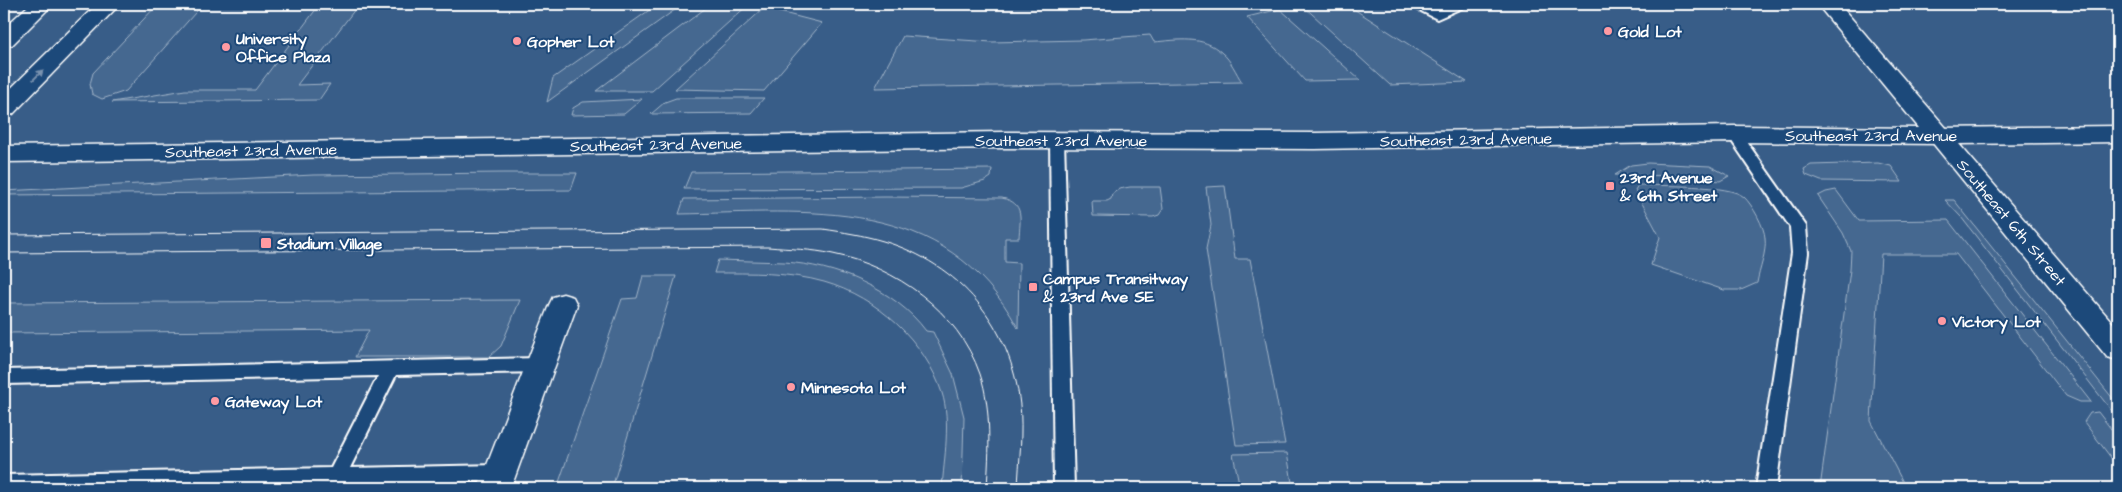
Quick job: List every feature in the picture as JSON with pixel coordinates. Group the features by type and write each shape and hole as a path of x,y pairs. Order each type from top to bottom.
{"street":[{"path":"4,40 42,4"},
{"path":"4,109 109,4"},
{"name":"Southeast 6th Street","path":"1828,4 2118,349"},
{"name":"Southeast 23rd Avenue","path":"4,154 1057,140 1315,141 1734,134 1939,136 2118,134"},
{"path":"497,481 563,305"}],"lane":[{"path":"1418,4 1437,15 1459,4"},
{"path":"1734,134 1798,226 1800,253 1766,488"},
{"path":"1057,140 1064,488"},
{"path":"4,377 541,365"},
{"path":"336,476 391,368"},
{"path":"4,483 336,476 497,481"}],"shaded area":[{"path":"4,4 2118,4 2118,488 4,488"},
{"path":"158,4 203,4 126,91 102,99 92,94 90,84 93,73"},
{"path":"320,4 359,4 297,85 330,84 319,100 112,102 185,90 255,90"},
{"path":"658,4 683,4 547,102 553,78"},
{"path":"711,4 749,4 652,91 596,91"},
{"path":"1301,4 1346,4 1467,82 1390,85"},
{"path":"764,8 822,23 764,91 675,89"},
{"path":"1280,9 1360,80 1305,81 1247,17"},
{"path":"1150,35 1154,42 1190,40 1207,43 1215,47 1228,59 1242,82 875,88 903,36 992,42 1083,40"},
{"path":"676,98 764,98 751,113 651,114 665,102"},
{"path":"642,99 624,114 571,115 573,108 583,102"},
{"path":"1648,163 1710,166 1729,176 1720,181 1686,176 1615,175 1631,165"},
{"path":"1878,163 1891,166 1902,182 1821,181 1806,175 1804,169 1811,165"},
{"path":"992,169 991,177 985,181 961,188 684,189 691,172"},
{"path":"577,173 571,190 4,195 4,191 313,175"},
{"path":"1638,185 1710,188 1736,193 1744,197 1758,216 1764,234 1765,249 1757,283 1741,290 1724,290 1651,265 1660,237 1635,190"},
{"path":"1225,186 1235,259 1250,259 1285,444 1236,445 1206,249 1211,225 1206,187"},
{"path":"1160,187 1163,209 1159,215 1153,217 1093,216 1092,201 1107,201 1119,189"},
{"path":"1836,190 1859,221 1948,220 2091,402 2080,402 2066,396 1956,254 1881,254 1871,421 1906,488 1820,488 1850,270 1851,251 1843,233 1818,196"},
{"path":"1002,198 1014,204 1020,212 1019,238 1005,238 1005,262 1019,263 1018,328 988,284 953,253 913,232 870,220 824,214 777,212 679,214 684,199"},
{"path":"1945,200 1954,200 2118,405 2118,419 1961,217"},
{"path":"718,260 803,264 843,274 881,292 913,316 926,331 933,332 953,374 964,417 962,488 942,488 946,415 942,393 924,356 896,324 880,310 844,289 797,276 714,273"},
{"path":"643,276 676,276 612,488 557,488 622,299 637,298"},
{"path":"520,300 501,346 489,357 355,357 369,330 4,333 4,303"},
{"path":"2098,412 2118,438 2118,467 2084,422 2090,413"},
{"path":"1287,453 1293,488 1240,488 1233,454"}],"tram line":[{"path":"4,235 823,229 876,239 911,251 936,265 958,282 977,302 993,324 1006,349 1015,376 1020,405 1021,436 1018,488"},
{"path":"4,253 768,247 833,254 857,260 901,281 922,295 957,330 970,351 984,388 989,431 987,488"}],"place":[{"name":"Gold Lot","path":"1608,31"},
{"name":"Gopher Lot","path":"517,41"},
{"name":"University Office Plaza","path":"226,47"},
{"name":"23rd Avenue & 6th Street","path":"1610,186"},
{"name":"Stadium Village","path":"266,243"},
{"name":"Campus Transitway & 23rd Ave SE","path":"1033,287"},
{"name":"Victory Lot","path":"1942,321"},
{"name":"Minnesota Lot","path":"791,387"},
{"name":"Gateway Lot","path":"215,401"}]}
